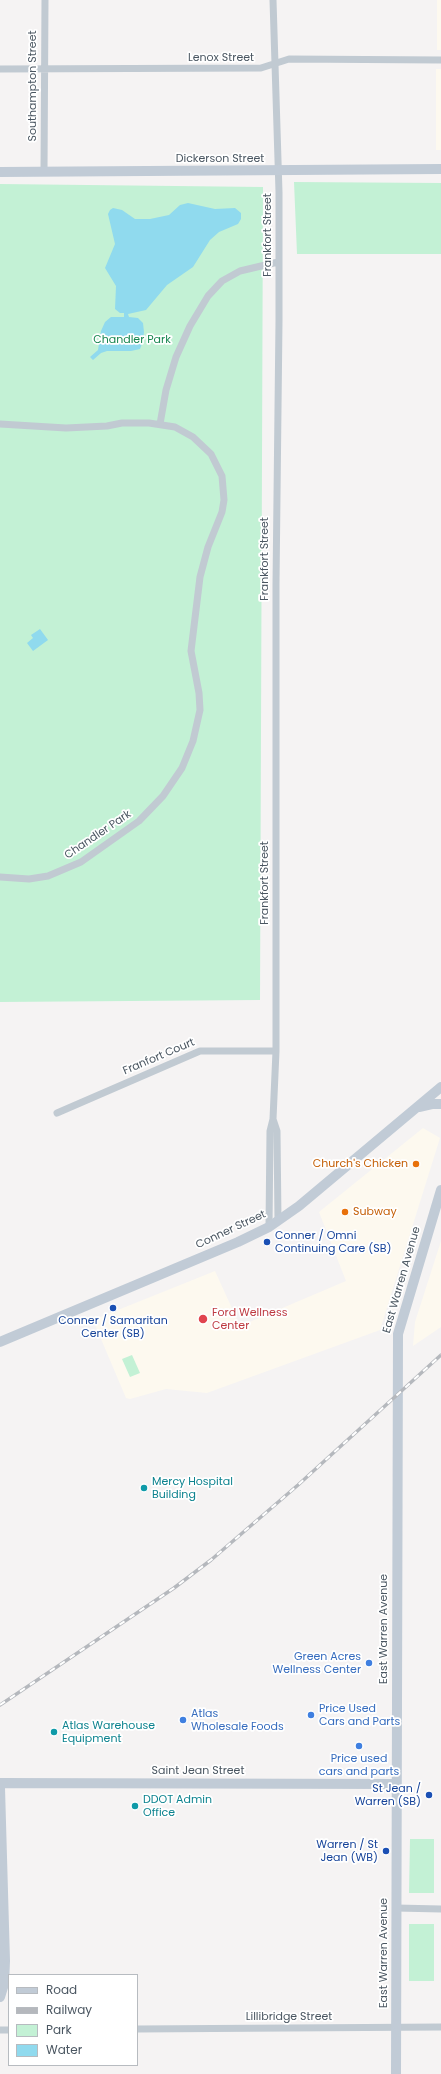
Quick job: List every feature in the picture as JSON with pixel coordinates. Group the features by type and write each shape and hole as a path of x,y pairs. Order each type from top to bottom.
{"main road":[{"name":"Dickerson Street","path":"0,172 441,170"},
{"name":"Conner Street","path":"0,1342 238,1242 269,1227 299,1206 441,1087"},
{"path":"416,1108 433,1104 441,1104"},
{"name":"East Warren Avenue","path":"396,2074 398,1334 441,1190"},
{"name":"Saint Jean Street","path":"0,1782 396,1784"},
{"path":"0,1788 5,1962 4,1984 0,1997"}],"street":[{"name":"Southampton Street","path":"44,172 45,0"},
{"name":"Frankfort Street","path":"273,0 278,171 276,1051 274,1119"},
{"name":"Lenox Street","path":"0,69 261,68 289,59 441,60"},
{"path":"160,424 166,390 176,357 190,326 208,296 222,281 240,271 278,262"},
{"name":"Chandler Park","path":"0,424 66,428 107,426 122,423 160,424 180,429 205,448 218,465 224,488 222,512 208,547 200,577 191,658 200,701 199,719 193,741 182,768 163,796 149,811 124,833 82,862 60,872 29,879 0,876"},
{"name":"Franfort Court","path":"57,1113 200,1051 276,1051"},
{"path":"274,1119 278,1131 278,1221"},
{"path":"269,1227 270,1130 274,1119"},
{"path":"396,1908 441,1909"},
{"name":"Lillibridge Street","path":"138,2029 441,2027"}],"shaded area":[{"path":"437,0 441,0 441,50 437,50"},
{"path":"436,69 441,69 441,150 436,150"},
{"path":"423,1128 440,1138 380,1330 207,1393 166,1389 130,1399 126,1398 93,1320 215,1271 240,1326 346,1281 319,1212"},
{"path":"441,1241 441,1327 413,1346 415,1322"}],"green space":[{"path":"294,182 441,183 441,254 297,254"},
{"name":"Chandler Park","path":"0,184 263,187 260,1000 0,1002"},
{"path":"132,1355 140,1373 130,1377 122,1359"},
{"path":"410,1839 434,1839 434,1893 409,1893"},
{"path":"409,1924 434,1924 434,1981 409,1981"}],"water":[{"path":"188,203 215,209 235,208 241,213 241,219 238,224 219,232 210,240 193,267 167,285 146,310 128,314 129,317 138,318 143,323 143,341 140,349 131,351 107,351 101,353 93,360 90,357 98,350 101,331 105,322 111,317 124,317 124,313 120,313 115,309 116,286 105,268 115,244 108,214 110,210 113,208 122,210 135,219 150,219 169,215 180,205"},
{"path":"40,629 48,640 33,651 27,643 33,638 31,635"}],"railway":[{"path":"0,1705 174,1588 211,1560 298,1485 441,1355"}],"place":[{"name":"Church's Chicken","path":"416,1164"},
{"name":"Subway","path":"345,1212"},
{"name":"Conner / Omni Continuing Care (SB)","path":"267,1242"},
{"name":"Conner / Samaritan Center (SB)","path":"113,1308"},
{"name":"Ford Wellness Center","path":"203,1319"},
{"name":"Mercy Hospital Building","path":"144,1488"},
{"name":"Green Acres Wellness Center","path":"369,1663"},
{"name":"Price Used Cars and Parts","path":"311,1715"},
{"name":"Atlas Wholesale Foods","path":"183,1720"},
{"name":"Atlas Warehouse Equipment","path":"54,1732"},
{"name":"Price used cars and parts","path":"359,1746"},
{"name":"St Jean / Warren (SB)","path":"429,1795"},
{"name":"DDOT Admin Office","path":"135,1806"},
{"name":"Warren / St Jean (WB)","path":"386,1851"}]}
